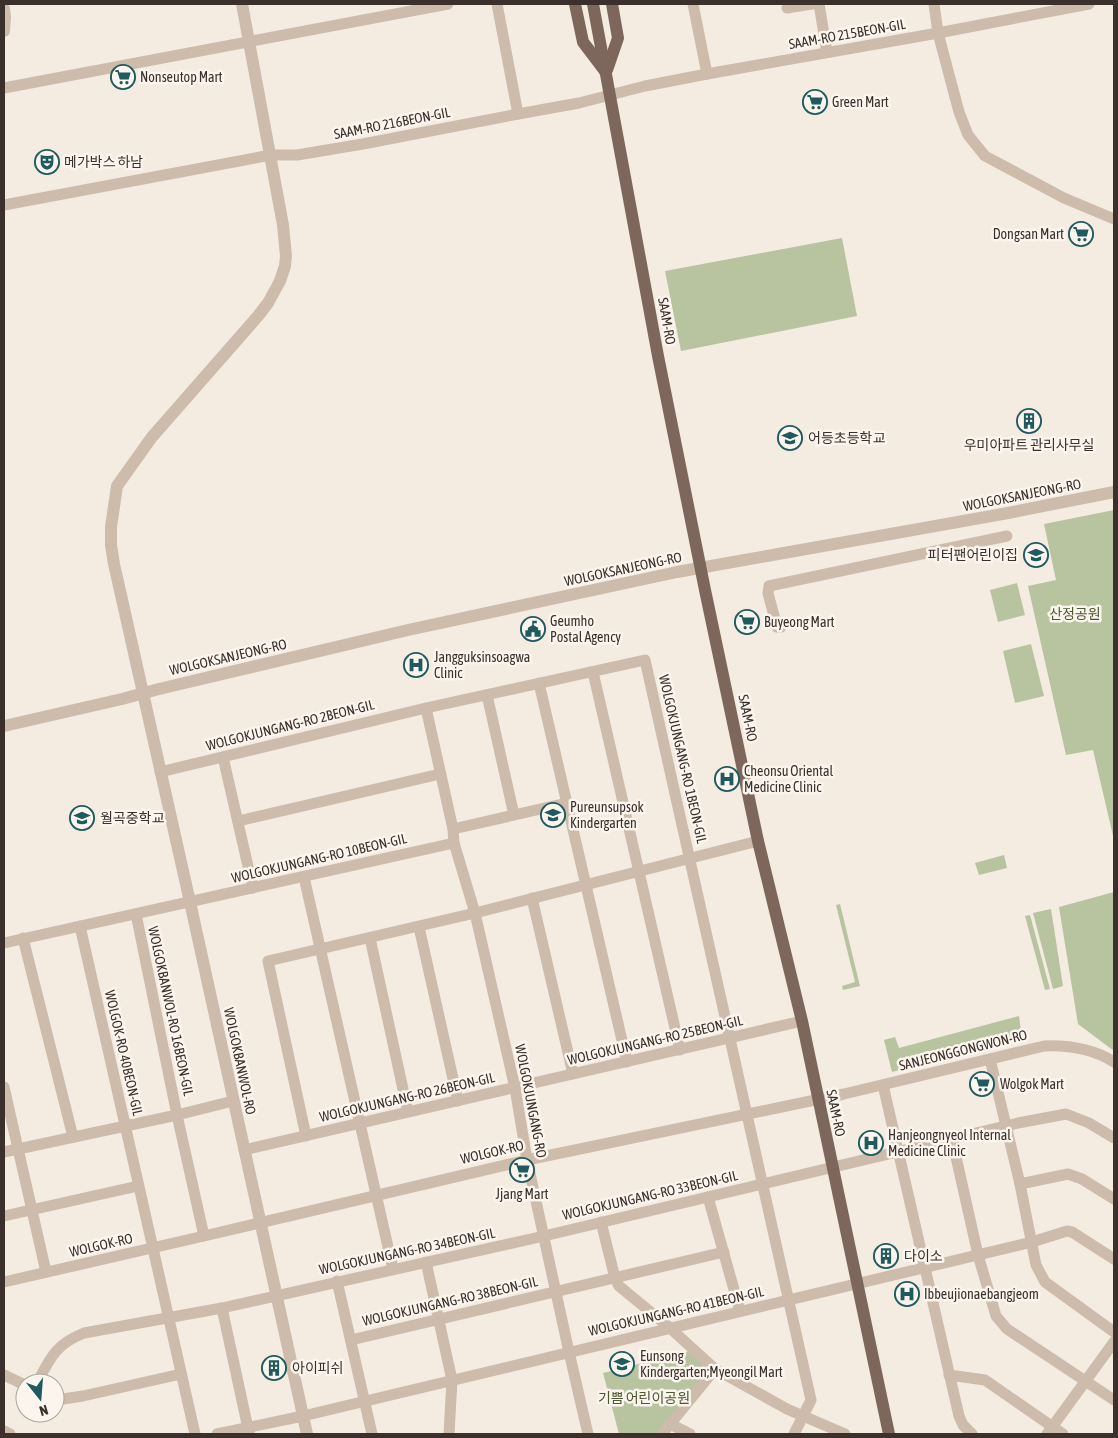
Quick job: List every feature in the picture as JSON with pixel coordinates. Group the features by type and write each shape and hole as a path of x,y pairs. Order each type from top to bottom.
{"main road":[{"path":"575,4 582,42 606,73"},
{"name":"SAAM-RO","path":"593,4 658,356 701,568 758,841 802,1021 889,1434"},
{"path":"606,73 618,38 612,4"}],"street":[{"path":"143,694 111,545 111,527 117,486 152,437 268,303 280,281 285,266 286,244 242,4"},
{"path":"4,88 448,4"},
{"path":"497,4 518,114"},
{"path":"692,4 707,74"},
{"path":"787,8 812,4"},
{"path":"819,4 827,52"},
{"path":"934,4 938,33 959,112 968,135 985,156 1064,198 1114,219"},
{"name":"SAAM-RO 215BEON-GIL","path":"610,94 707,74 1089,4"},
{"path":"4,9 4,31"},
{"name":"SAAM-RO 216BEON-GIL","path":"4,205 271,155 297,155 424,133 579,103 610,94"},
{"name":"WOLGOKSANJEONG-RO","path":"4,726 408,630 667,574 1114,492"},
{"path":"780,627 776,627 768,593 769,586 1007,536"},
{"name":"WOLGOKJUNGANG-RO 1BEON-GIL","path":"426,708 645,660 689,858"},
{"path":"593,672 680,1050"},
{"path":"539,683 627,1062"},
{"name":"WOLGOKBANWOL-RO","path":"143,694 307,1434"},
{"path":"487,695 514,815"},
{"name":"WOLGOKJUNGANG-RO 2BEON-GIL","path":"160,772 426,708"},
{"name":"WOLGOKJUNGANG-RO","path":"426,708 453,829 454,843 475,913 515,1088 544,1236 588,1434"},
{"path":"223,757 254,888"},
{"path":"238,821 440,774"},
{"path":"453,829 567,803"},
{"path":"306,1136 268,961 419,927 758,841"},
{"name":"WOLGOKJUNGANG-RO 10BEON-GIL","path":"190,902 454,843"},
{"path":"689,858 812,1400 794,1434"},
{"path":"304,877 393,1269"},
{"path":"532,898 573,1074"},
{"name":"WOLGOKBANWOL-RO 16BEON-GIL","path":"4,942 190,902"},
{"name":"WOLGOKBANWOL-RO 16BEON-GIL","path":"136,914 177,1115"},
{"name":"WOLGOK-RO 40BEON-GIL","path":"80,926 195,1434"},
{"path":"419,927 458,1101"},
{"path":"23,938 73,1138"},
{"path":"370,938 408,1112"},
{"name":"WOLGOKJUNGANG-RO 25BEON-GIL","path":"515,1088 802,1021"},
{"name":"SANJEONGGONGWON-RO","path":"818,1099 883,1086 1044,1046 1059,1046 1094,1052 1114,1062"},
{"path":"990,1060 1020,1184 1036,1264 1044,1282 1114,1332"},
{"path":"883,1086 959,1416 963,1425 972,1434"},
{"path":"4,1087 46,1272"},
{"name":"WOLGOKJUNGANG-RO 26BEON-GIL","path":"244,1150 515,1088"},
{"name":"WOLGOK-RO","path":"4,1282 528,1160 818,1099"},
{"path":"4,1152 233,1101"},
{"name":"WOLGOKJUNGANG-RO 33BEON-GIL","path":"544,1236 833,1166 1066,1114 1089,1123 1114,1138"},
{"path":"177,1115 204,1236"},
{"path":"952,1139 978,1255 996,1316 1007,1329 1114,1400"},
{"path":"1020,1184 1068,1174 1082,1179 1114,1199"},
{"path":"4,1216 138,1186"},
{"path":"708,1197 740,1311"},
{"path":"601,1222 615,1278 619,1286 715,1368 787,1409 844,1434"},
{"name":"WOLGOKJUNGANG-RO 41BEON-GIL","path":"217,1434 249,1431 364,1401 1032,1242 1067,1231 1072,1232 1114,1259"},
{"name":"WOLGOKJUNGANG-RO 34BEON-GIL","path":"42,1373 56,1351 75,1337 84,1333 222,1308 544,1236"},
{"name":"WOLGOKJUNGANG-RO 38BEON-GIL","path":"351,1340 724,1252"},
{"path":"426,1262 452,1380 449,1434"},
{"path":"336,1282 372,1434"},
{"path":"222,1308 249,1431"},
{"path":"1050,1430 1114,1342"},
{"path":"662,1434 715,1368"},
{"path":"65,1399 181,1374"},
{"path":"949,1375 986,1380 1050,1430 1063,1434"},
{"path":"670,1424 690,1434"}],"green space":[{"path":"842,238 857,316 681,351 665,271"},
{"name":"산정공원","path":"1114,510 1114,840 1093,750 1066,755 1028,586 1056,580 1044,524"},
{"path":"1017,583 1025,615 998,622 990,590"},
{"path":"1031,644 1044,696 1015,703 1003,651"},
{"path":"1004,855 1007,868 979,875 975,863"},
{"path":"1114,892 1114,1051 1078,1024 1059,907"},
{"path":"840,904 860,986 843,990 842,986 855,982 836,905"},
{"path":"1051,909 1063,986 1053,989 1033,913"},
{"path":"1030,915 1050,989 1045,990 1025,916"},
{"path":"1019,1016 1022,1038 892,1072 884,1040 895,1037 899,1048"},
{"name":"기쁨 어린이공원","path":"690,1351 710,1369 658,1434 619,1434 603,1373"}],"place":[{"name":"Nonseutop Mart","path":"123,77"},
{"name":"Green Mart","path":"815,102"},
{"name":"메가박스 하남","path":"47,162"},
{"name":"Dongsan Mart","path":"1081,234"},
{"name":"우미아파트 관리사무실","path":"1029,421"},
{"name":"어등초등학교","path":"790,438"},
{"name":"피터팬어린이집","path":"1036,555"},
{"name":"Buyeong Mart","path":"747,622"},
{"name":"Geumho Postal Agency","path":"533,629"},
{"name":"Jangguksinsoagwa Clinic","path":"416,665"},
{"name":"Cheonsu Oriental Medicine Clinic","path":"727,779"},
{"name":"Pureunsupsok Kindergarten","path":"553,815"},
{"name":"월곡중학교","path":"82,818"},
{"name":"Wolgok Mart","path":"982,1084"},
{"name":"Hanjeongnyeol Internal Medicine Clinic","path":"871,1143"},
{"name":"Jjang Mart","path":"522,1170"},
{"name":"다이소","path":"886,1256"},
{"name":"Ibbeujionaebangjeom","path":"907,1294"},
{"name":"Eunsong Kindergarten;Myeongil Mart","path":"622,1364"},
{"name":"아이피쉬","path":"274,1368"}]}
